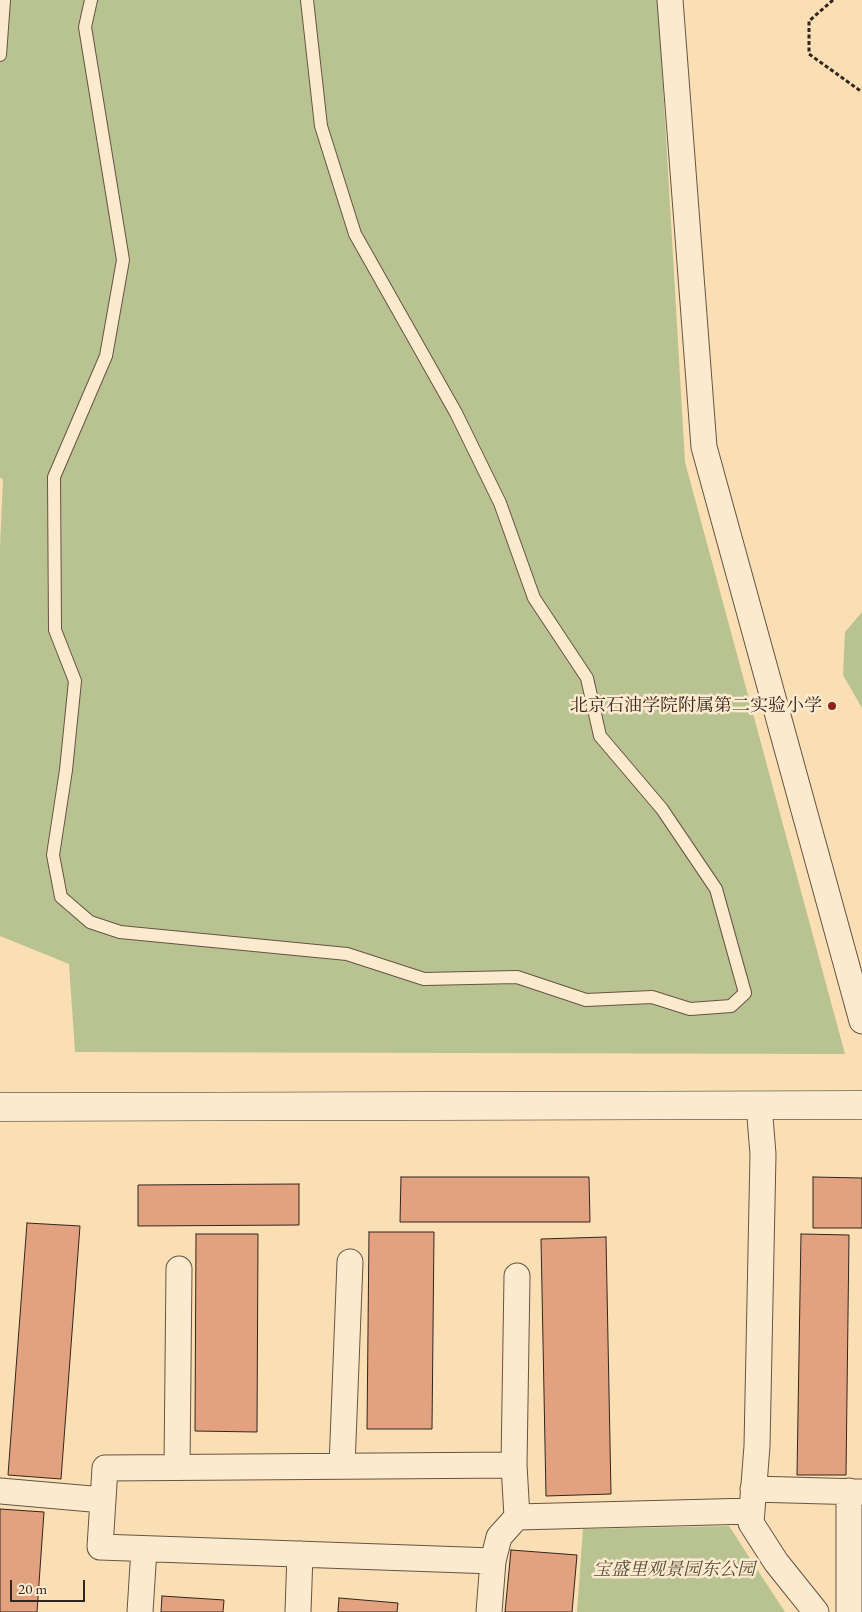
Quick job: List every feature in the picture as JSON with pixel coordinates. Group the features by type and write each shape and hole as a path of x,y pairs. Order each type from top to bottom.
{"street":[{"path":"670,0 704,447 862,1021"},
{"path":"759,1105 763,1154 757,1446 751,1523 776,1562 816,1612"},
{"path":"0,1107 862,1105"},
{"path":"342,1466 350,1262"},
{"path":"176,1467 179,1269"},
{"path":"489,1612 493,1561 499,1538 517,1517 514,1465 517,1276"},
{"path":"493,1561 100,1547 105,1468 514,1465"},
{"path":"0,1491 103,1500"},
{"path":"517,1517 856,1491 849,1612"},
{"path":"140,1612 144,1548"},
{"path":"298,1612 300,1554"}],"lane":[{"path":"0,55 4,0"},
{"path":"91,0 85,27 123,260 106,356 54,477 55,630 75,682 66,770 53,855 61,897 90,922 120,932 347,954 424,979 517,977 586,1000 652,997 690,1009 731,1006 745,993 721,913 716,889 662,808 600,736 587,678 534,598 500,503 461,422 434,371 355,234 321,126 308,0"}],"path":[{"path":"833,0 809,21 809,54 862,92"}],"green space":[{"path":"0,0 658,0 685,462 845,1054 75,1052 69,964 0,936 0,546 3,479 0,478"},
{"path":"862,612 862,708 843,675 845,632"},
{"name":"宝盛里观景园东公园","path":"729,1526 785,1612 577,1612 583,1529"}],"building":[{"path":"401,1177 589,1177 590,1222 400,1222"},
{"path":"813,1177 862,1178 862,1228 813,1228"},
{"path":"299,1184 299,1225 138,1226 138,1185"},
{"path":"27,1223 80,1226 61,1479 8,1475"},
{"path":"369,1232 434,1232 432,1429 367,1429"},
{"path":"196,1234 258,1234 257,1432 195,1431"},
{"path":"801,1234 849,1235 846,1475 797,1475"},
{"path":"606,1237 611,1494 546,1496 541,1239"},
{"path":"0,1509 44,1512 37,1612 0,1612"},
{"path":"511,1550 577,1555 572,1612 505,1612"},
{"path":"162,1596 224,1600 223,1612 161,1612"},
{"path":"339,1598 398,1603 397,1612 338,1612"}],"place":[{"name":"北京石油学院附属第二实验小学","path":"832,706"}]}
